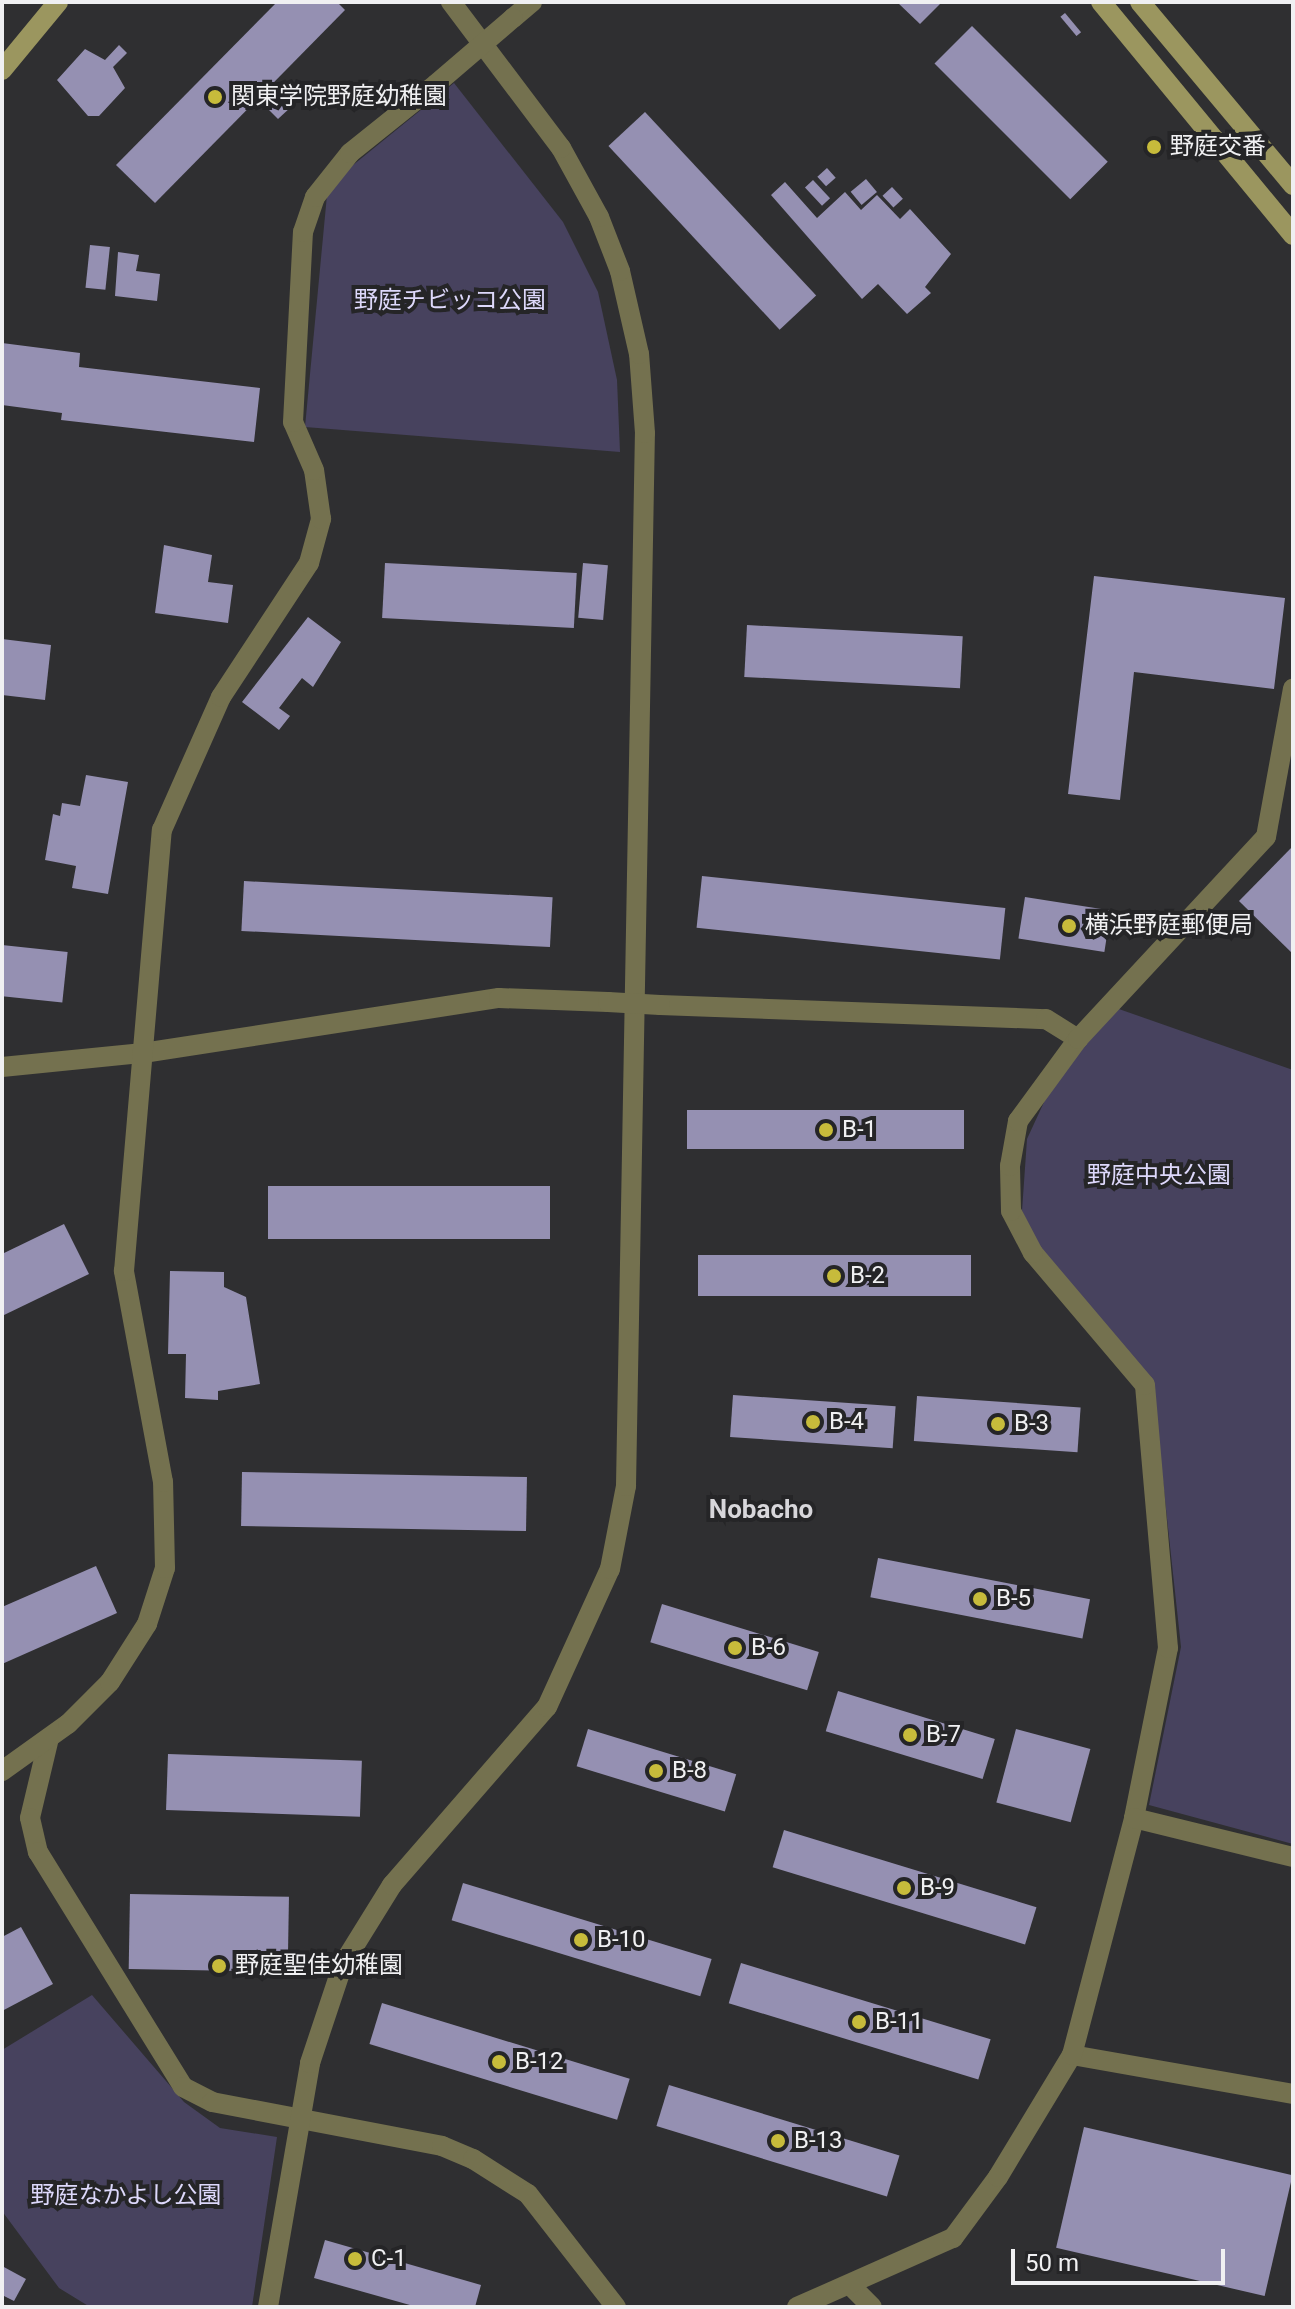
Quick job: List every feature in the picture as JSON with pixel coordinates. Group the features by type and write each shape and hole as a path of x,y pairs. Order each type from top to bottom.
{"street":[{"path":"2,70 58,2"},
{"path":"268,2307 297,2123 323,2011 343,1964 392,1885 547,1707 610,1569 626,1486 645,433 639,354 599,217 561,148 451,2"},
{"path":"2,1771 49,1738 110,1682 147,1624 165,1568 163,1482 124,1271 162,830 221,697 309,563 321,519 314,470 293,422 303,232 333,171 532,2"},
{"path":"1101,2 1293,235"},
{"path":"1140,2 1293,185"},
{"path":"797,2307 852,2287 953,2238 1072,2055 1134,1818 1168,1648 1145,1385 1033,1253 1011,1211 1018,1121 1078,1039 1266,837 1293,688"},
{"path":"2,1067 143,1053 245,1032 499,998 1046,1019 1078,1039"},
{"path":"49,1738 30,1818 38,1852 169,2073 212,2102 297,2123 442,2146 473,2159 528,2194 616,2307"},
{"path":"1134,1818 1293,1857"},
{"path":"1072,2055 1293,2094"},
{"path":"852,2287 872,2307"}],"green space":[{"name":"野庭チビッコ公園","path":"454,83 563,222 598,292 617,380 620,452 305,427 327,195 347,170"},
{"name":"野庭中央公園","path":"1116,1008 1293,1070 1293,1844 1149,1805 1181,1647 1152,1380 1040,1250 1022,1211 1027,1139 1051,1087"},
{"name":"野庭なかよし公園","path":"92,1995 184,2102 220,2128 277,2137 252,2307 90,2307 59,2288 2,2211 2,2050"}],"building":[{"path":"277,2 337,2 345,10 155,203 116,165"},
{"path":"897,2 942,2 920,24"},
{"path":"1065,13 1081,32 1076,36 1060,17"},
{"path":"972,26 1108,162 1070,199 935,63"},
{"path":"119,45 127,53 113,67 125,88 99,116 88,116 57,80 85,49 105,60"},
{"path":"292,81 304,95 278,119 267,108"},
{"path":"645,112 816,296 780,330 608,146"},
{"path":"827,168 836,178 826,186 817,177"},
{"path":"866,179 877,192 862,205 851,192"},
{"path":"813,180 830,198 822,206 805,188"},
{"path":"785,182 817,218 845,192 861,210 877,195 900,219 910,209 951,254 925,287 931,293 907,314 878,284 862,299 771,195"},
{"path":"892,187 903,199 893,208 882,196"},
{"path":"90,245 110,247 105,290 86,288"},
{"path":"118,252 139,255 136,271 160,274 157,301 115,296"},
{"path":"2,343 80,353 79,367 260,388 254,442 61,420 62,413 2,405"},
{"path":"164,545 212,555 208,582 233,585 228,623 155,613"},
{"path":"385,563 577,573 574,628 382,618"},
{"path":"583,563 608,565 603,620 578,618"},
{"path":"1094,576 1285,598 1274,689 1134,672 1120,800 1068,794"},
{"path":"308,617 341,642 313,687 302,678 279,708 290,716 279,730 242,702"},
{"path":"747,625 963,636 960,688 744,677"},
{"path":"2,639 51,645 45,700 2,695"},
{"path":"86,775 128,782 108,894 72,888 76,866 45,860 53,814 60,816 62,803 80,806"},
{"path":"1293,846 1293,954 1239,901"},
{"path":"702,876 1005,908 1000,960 697,928"},
{"path":"244,881 553,897 550,947 241,931"},
{"path":"1025,897 1111,911 1104,952 1018,938"},
{"path":"2,945 68,952 62,1003 2,996"},
{"name":"B-1","path":"687,1110 964,1110 964,1149 687,1149"},
{"path":"268,1186 550,1186 550,1239 268,1239"},
{"path":"64,1224 89,1274 2,1316 2,1254"},
{"name":"B-2","path":"698,1255 971,1255 971,1296 698,1296"},
{"path":"170,1271 224,1272 224,1287 246,1297 260,1384 218,1391 218,1400 185,1398 186,1354 168,1354"},
{"name":"B-4","path":"733,1395 896,1406 893,1448 730,1437"},
{"name":"B-3","path":"917,1396 1081,1407 1077,1452 914,1441"},
{"path":"242,1472 527,1477 526,1531 241,1526"},
{"name":"B-5","path":"878,1558 1090,1599 1082,1638 870,1597"},
{"path":"96,1566 117,1613 2,1664 2,1607"},
{"name":"B-6","path":"662,1604 819,1652 807,1690 650,1642"},
{"name":"B-7","path":"838,1691 995,1739 983,1779 826,1731"},
{"name":"B-8","path":"588,1729 736,1774 725,1812 577,1766"},
{"path":"1016,1729 1090,1749 1071,1822 996,1802"},
{"path":"168,1754 362,1761 360,1817 166,1810"},
{"name":"B-9","path":"784,1830 1036,1907 1025,1944 773,1867"},
{"name":"B-10","path":"463,1883 712,1959 700,1996 452,1920"},
{"path":"130,1894 289,1897 288,1972 129,1969"},
{"path":"21,1927 53,1984 2,2011 2,1937"},
{"name":"B-11","path":"741,1963 991,2039 978,2079 729,2003"},
{"name":"B-12","path":"382,2003 630,2079 617,2120 369,2044"},
{"name":"B-13","path":"669,2085 899,2155 887,2197 656,2126"},
{"path":"1084,2127 1293,2175 1265,2296 1056,2248"},
{"name":"C-1","path":"325,2240 481,2285 475,2307 417,2307 314,2278"},
{"path":"2,2266 26,2279 14,2301 2,2295"}],"place":[{"name":"関東学院野庭幼稚園","path":"215,97"},
{"name":"野庭交番","path":"1154,147"},
{"name":"横浜野庭郵便局","path":"1069,926"},
{"name":"B-1","path":"826,1130"},
{"name":"B-2","path":"834,1276"},
{"name":"B-4","path":"813,1422"},
{"name":"B-3","path":"998,1424"},
{"name":"B-5","path":"980,1599"},
{"name":"B-6","path":"735,1648"},
{"name":"B-7","path":"910,1735"},
{"name":"B-8","path":"656,1771"},
{"name":"B-9","path":"904,1888"},
{"name":"B-10","path":"581,1940"},
{"name":"野庭聖佳幼稚園","path":"219,1966"},
{"name":"B-11","path":"859,2022"},
{"name":"B-12","path":"499,2062"},
{"name":"B-13","path":"778,2141"},
{"name":"C-1","path":"355,2259"}],"district":[{"name":"Nobacho","path":"761,1510"}]}
